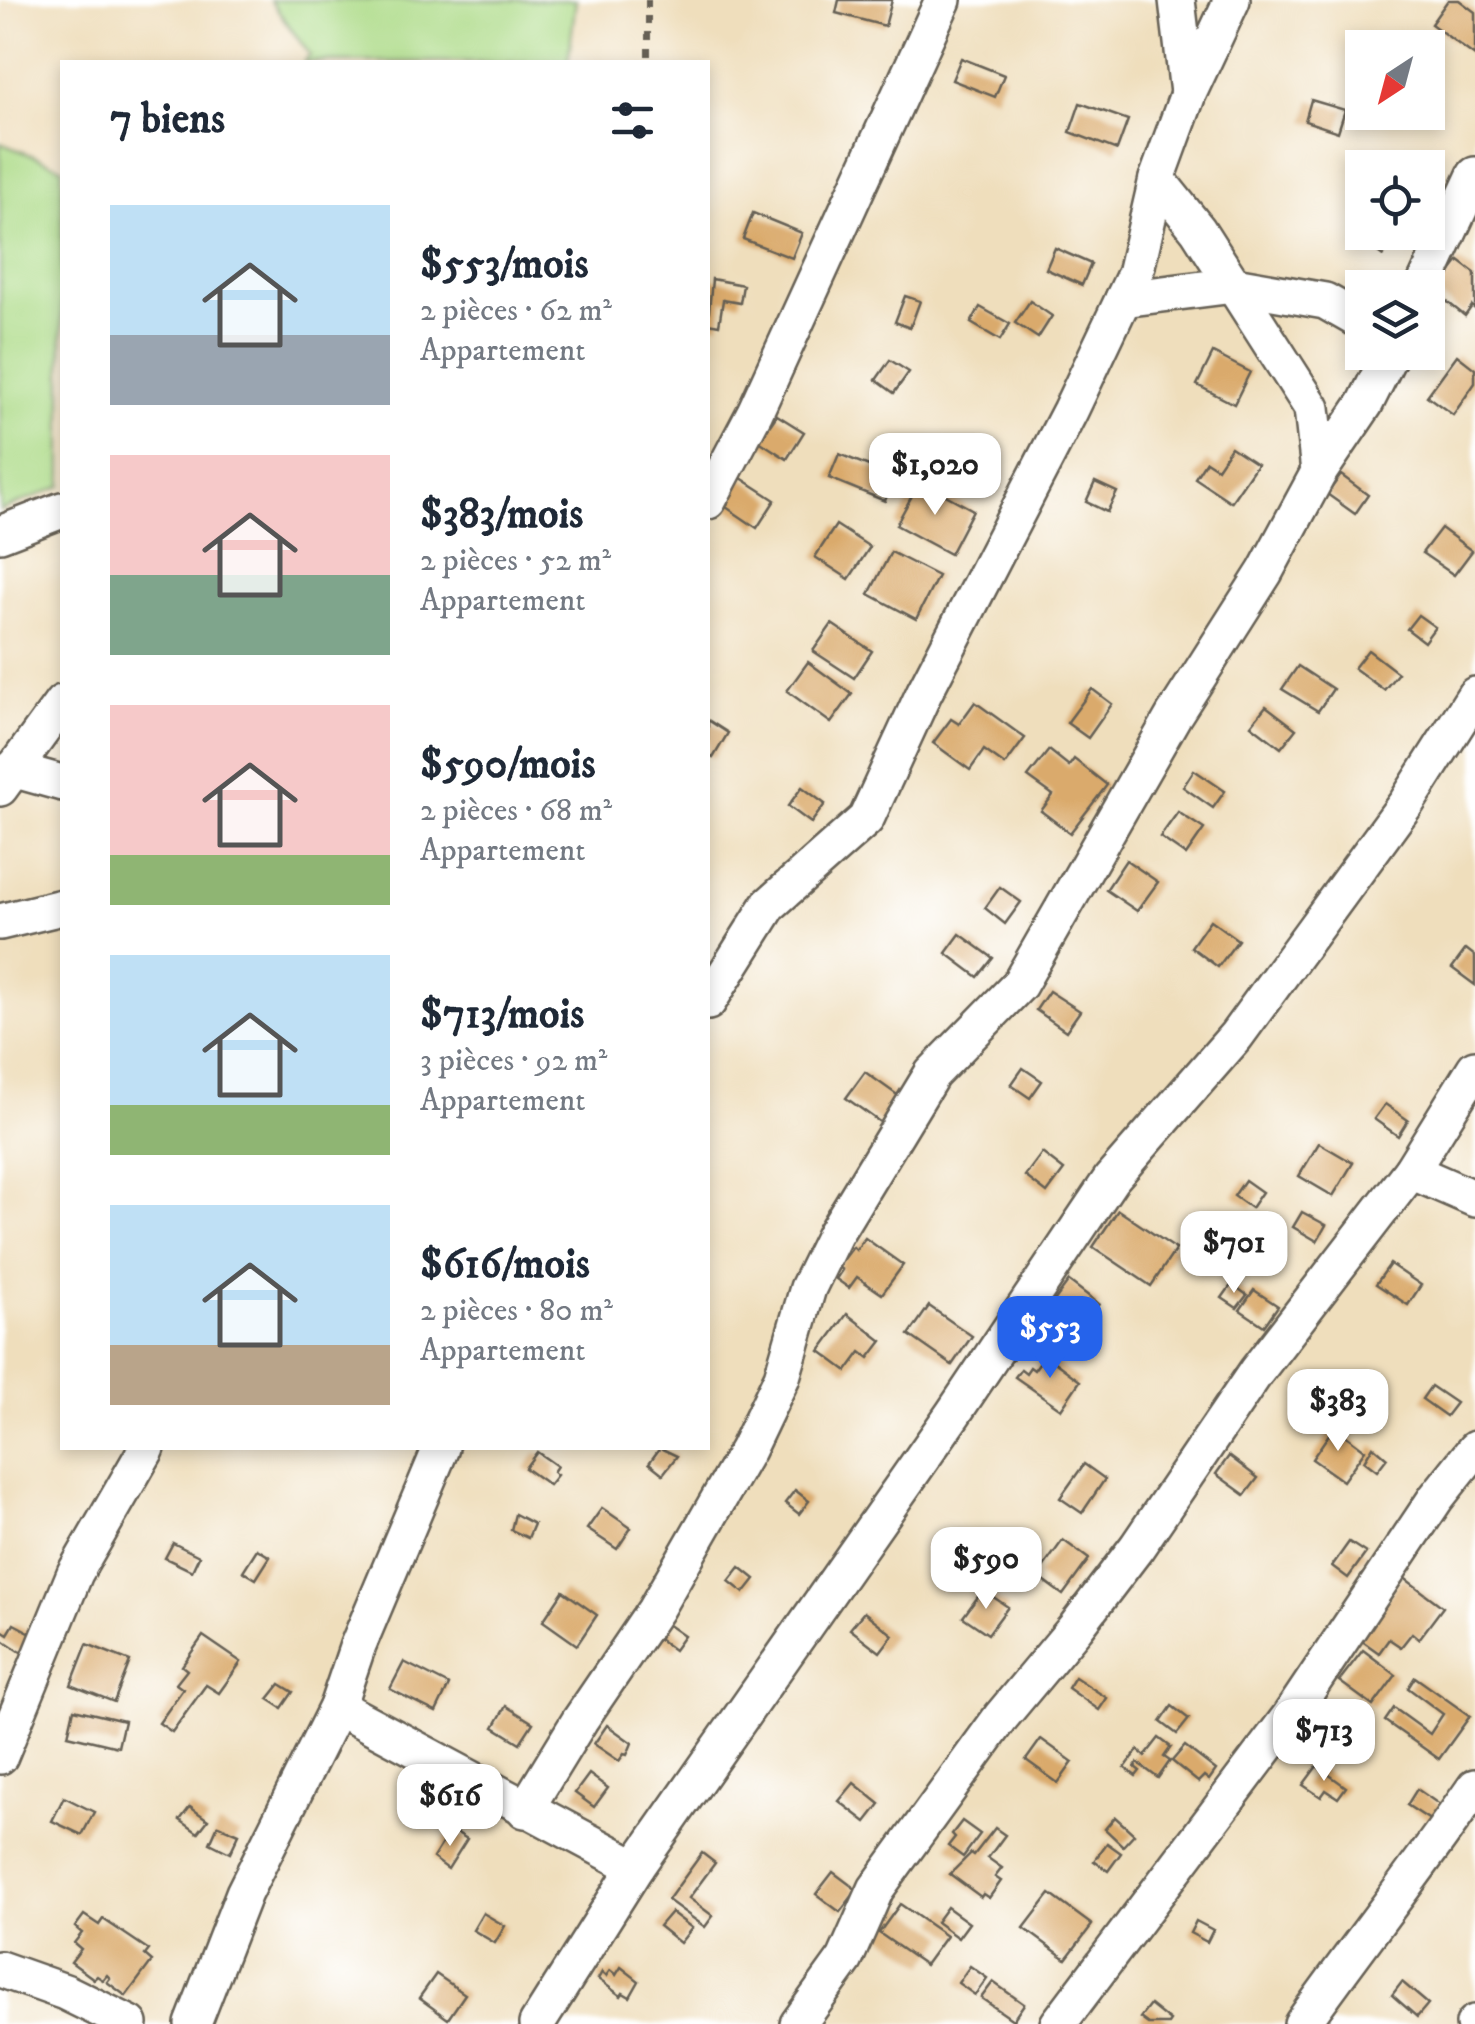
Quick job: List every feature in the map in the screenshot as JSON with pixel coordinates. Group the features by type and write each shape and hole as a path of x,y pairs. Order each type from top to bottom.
{"street":[{"path":"710,497 755,412 943,0"},
{"path":"1177,0 1188,94"},
{"path":"710,999 770,906 866,819 924,693 1070,411 1123,299 1188,94 1232,0"},
{"path":"1430,270 1475,175"},
{"path":"1158,179 1198,230 1312,408 1320,472"},
{"path":"1123,299 1234,285 1324,302 1345,313"},
{"path":"526,1810 580,1720 655,1610 747,1450 782,1377 808,1288 834,1234 932,1074 1018,985 1174,715 1265,572 1382,370"},
{"path":"0,534 60,511"},
{"path":"537,2024 636,1866 954,1414 1111,1179 1236,1036 1406,802 1475,695"},
{"path":"6,778 60,706"},
{"path":"6,778 60,783"},
{"path":"0,922 60,907"},
{"path":"798,2024 844,1959 876,1890 1001,1716 1076,1627 1136,1547 1256,1372 1411,1170 1475,1068"},
{"path":"1411,1170 1475,1198"},
{"path":"1058,2024 1290,1716 1436,1498 1475,1448"},
{"path":"0,1756 75,1573 146,1450"},
{"path":"193,2024 244,1894 336,1707 440,1450"},
{"path":"336,1707 636,1866"},
{"path":"1302,2024 1475,1788"},
{"path":"0,1969 65,1992 130,2024"}],"path":[{"path":"648,0 648,60"}],"green space":[{"path":"270,0 576,0 568,60 306,60 310,55"},
{"path":"0,143 60,166 60,487 0,511"}],"building":[{"path":"839,0 892,0 885,26 836,13"},
{"path":"1448,0 1459,0 1475,12 1475,56 1445,34 1445,30 1431,24"},
{"path":"961,58 1004,75 995,97 952,80"},
{"path":"1311,100 1345,110 1338,132 1305,121"},
{"path":"1080,103 1128,120 1117,150 1070,132"},
{"path":"753,213 802,233 792,258 743,239"},
{"path":"1055,248 1091,264 1082,285 1046,269"},
{"path":"1459,261 1475,273 1475,309 1472,306 1465,316 1445,300 1445,279"},
{"path":"712,279 743,285 740,303 723,300 719,325 710,323"},
{"path":"905,296 920,301 910,328 895,322"},
{"path":"1030,301 1052,316 1038,338 1015,323"},
{"path":"980,307 1010,324 1000,340 971,323"},
{"path":"1213,353 1250,372 1234,404 1197,385"},
{"path":"1457,355 1475,369 1475,383 1453,415 1427,396"},
{"path":"890,360 909,372 894,393 876,380"},
{"path":"777,415 804,432 787,459 759,441"},
{"path":"1231,447 1257,464 1231,502 1195,478 1206,461 1217,468"},
{"path":"839,454 894,476 885,501 829,478"},
{"path":"1341,475 1368,495 1355,514 1327,494"},
{"path":"738,476 775,500 757,528 720,503"},
{"path":"920,481 973,510 950,554 896,525"},
{"path":"1095,482 1117,492 1107,512 1086,502"},
{"path":"836,525 870,547 849,579 815,557"},
{"path":"1441,528 1472,551 1454,575 1422,553"},
{"path":"891,552 938,576 916,619 869,594"},
{"path":"1418,615 1435,627 1424,642 1407,629"},
{"path":"832,624 872,651 854,678 813,651"},
{"path":"1368,650 1398,673 1384,690 1354,668"},
{"path":"808,662 852,694 831,723 787,691"},
{"path":"1298,666 1333,689 1318,711 1282,689"},
{"path":"1092,689 1112,704 1088,738 1067,723"},
{"path":"975,702 1025,738 1005,765 984,750 970,770 933,743 951,719 959,724"},
{"path":"1266,706 1296,729 1281,748 1251,725"},
{"path":"710,721 728,733 713,758 710,756"},
{"path":"1049,750 1069,766 1074,759 1107,785 1070,833 1041,811 1053,795 1028,777"},
{"path":"1194,770 1225,791 1213,808 1183,787"},
{"path":"802,787 825,804 811,823 788,806"},
{"path":"1178,812 1204,829 1186,855 1160,837"},
{"path":"1126,860 1158,882 1137,911 1106,890"},
{"path":"1000,887 1021,902 1005,924 985,908"},
{"path":"1210,920 1238,940 1218,967 1191,947"},
{"path":"960,934 993,958 978,977 946,953"},
{"path":"1466,949 1475,956 1475,985 1452,968"},
{"path":"1049,991 1080,1011 1066,1031 1036,1010"},
{"path":"1023,1068 1042,1081 1030,1098 1011,1085"},
{"path":"865,1072 903,1099 884,1125 846,1098"},
{"path":"1385,1104 1408,1120 1398,1136 1374,1119"},
{"path":"1319,1143 1353,1163 1333,1196 1299,1176"},
{"path":"1042,1153 1064,1170 1047,1193 1025,1176"},
{"path":"1245,1180 1262,1192 1251,1208 1234,1196"},
{"path":"1118,1210 1176,1249 1151,1286 1093,1247"},
{"path":"1302,1212 1326,1225 1317,1241 1293,1227"},
{"path":"865,1238 903,1265 882,1294 857,1277 849,1288 836,1279 842,1270 838,1267"},
{"path":"1390,1264 1421,1285 1408,1305 1376,1284"},
{"path":"1069,1281 1099,1304 1079,1331 1049,1308"},
{"path":"1232,1284 1247,1295 1237,1308 1222,1298"},
{"path":"1254,1290 1278,1306 1264,1326 1240,1310"},
{"path":"929,1306 972,1336 952,1365 909,1335"},
{"path":"847,1314 882,1341 869,1358 861,1352 847,1371 820,1351"},
{"path":"1045,1355 1080,1381 1061,1409 1015,1377 1021,1369 1026,1373 1030,1367 1034,1370"},
{"path":"1431,1386 1456,1403 1446,1416 1422,1399"},
{"path":"1334,1427 1365,1450 1343,1481 1312,1459"},
{"path":"1373,1446 1387,1458 1377,1471 1364,1461"},
{"path":"659,1450 677,1456 663,1474 649,1463"},
{"path":"537,1452 557,1466 553,1472 557,1475 549,1485 525,1468"},
{"path":"1229,1456 1258,1478 1245,1495 1216,1474"},
{"path":"1084,1464 1105,1479 1082,1513 1060,1498"},
{"path":"795,1490 809,1501 799,1514 785,1503"},
{"path":"602,1508 631,1528 617,1549 587,1529"},
{"path":"515,1514 534,1524 528,1538 511,1530"},
{"path":"1063,1540 1089,1559 1063,1595 1037,1576"},
{"path":"1349,1542 1366,1553 1348,1578 1332,1566"},
{"path":"173,1543 199,1556 192,1571 165,1558"},
{"path":"257,1549 270,1557 256,1579 243,1571"},
{"path":"740,1567 755,1579 744,1593 729,1581"},
{"path":"1403,1577 1443,1607 1419,1639 1412,1633 1401,1647 1389,1639 1379,1653 1358,1638"},
{"path":"983,1590 1008,1607 988,1634 963,1617"},
{"path":"563,1591 597,1615 577,1645 543,1621"},
{"path":"864,1612 893,1635 880,1652 850,1629"},
{"path":"664,1622 684,1636 674,1650 655,1636"},
{"path":"14,1624 44,1640 33,1660 0,1638 0,1629 8,1634"},
{"path":"203,1636 241,1662 219,1693 206,1685 172,1732 159,1723 183,1689 176,1684 187,1670 182,1666"},
{"path":"87,1644 130,1661 114,1702 71,1685"},
{"path":"1363,1650 1396,1675 1373,1706 1339,1681"},
{"path":"404,1662 449,1685 436,1712 390,1689"},
{"path":"1075,1677 1107,1698 1099,1710 1068,1688"},
{"path":"1415,1677 1470,1716 1439,1759 1385,1721 1394,1708 1430,1734 1443,1714 1408,1688"},
{"path":"280,1684 293,1692 282,1708 268,1699"},
{"path":"506,1706 533,1723 520,1743 494,1727"},
{"path":"1172,1706 1189,1719 1177,1734 1161,1722"},
{"path":"74,1709 124,1721 118,1747 68,1735"},
{"path":"607,1725 632,1743 619,1761 594,1744"},
{"path":"1159,1738 1171,1747 1164,1757 1170,1761 1158,1778 1138,1763 1135,1767 1140,1771 1136,1776 1125,1768 1138,1750 1145,1756"},
{"path":"1041,1739 1073,1762 1058,1783 1026,1760"},
{"path":"1185,1746 1216,1770 1209,1780 1204,1776 1198,1782 1172,1761"},
{"path":"1317,1766 1346,1787 1338,1798 1326,1790 1321,1797 1303,1785"},
{"path":"589,1774 608,1788 594,1807 575,1793"},
{"path":"854,1783 880,1804 866,1822 839,1801"},
{"path":"1417,1789 1443,1807 1433,1822 1407,1805"},
{"path":"64,1797 94,1812 82,1835 52,1821"},
{"path":"190,1807 208,1820 198,1833 180,1820"},
{"path":"1115,1817 1134,1834 1123,1846 1105,1829"},
{"path":"962,1821 980,1834 963,1857 948,1846"},
{"path":"218,1825 239,1834 230,1853 210,1843"},
{"path":"995,1828 1005,1835 988,1858 1002,1868 995,1877 1001,1881 989,1898 983,1894 981,1897 950,1874 971,1853 974,1855"},
{"path":"451,1829 467,1839 448,1869 433,1858"},
{"path":"1107,1843 1121,1853 1108,1871 1094,1861"},
{"path":"702,1853 715,1863 689,1898 713,1916 705,1927 668,1900"},
{"path":"833,1872 857,1890 840,1912 816,1894"},
{"path":"1050,1894 1092,1925 1066,1959 1024,1928"},
{"path":"900,1904 946,1936 925,1965 879,1933"},
{"path":"947,1907 969,1923 958,1938 936,1922"},
{"path":"671,1912 692,1928 680,1943 659,1926"},
{"path":"483,1913 505,1926 495,1943 473,1930"},
{"path":"84,1915 99,1925 103,1919 149,1950 145,1955 152,1961 126,1996 107,1982 107,1975 103,1980 97,1976 94,1979 71,1962 81,1949 74,1943 82,1933 75,1927"},
{"path":"1196,1921 1213,1930 1207,1942 1190,1933"},
{"path":"970,1966 987,1978 975,1995 958,1983"},
{"path":"621,1967 639,1981 630,1997 623,1993 621,1996 598,1979 602,1972 606,1976 610,1970 616,1975"},
{"path":"436,1974 465,1994 448,2019 419,1998"},
{"path":"993,1982 1024,2004 1013,2020 981,1998"},
{"path":"1402,1982 1428,2004 1417,2017 1392,1995"},
{"path":"1150,2005 1170,2021 1168,2024 1148,2024 1140,2018"}]}
